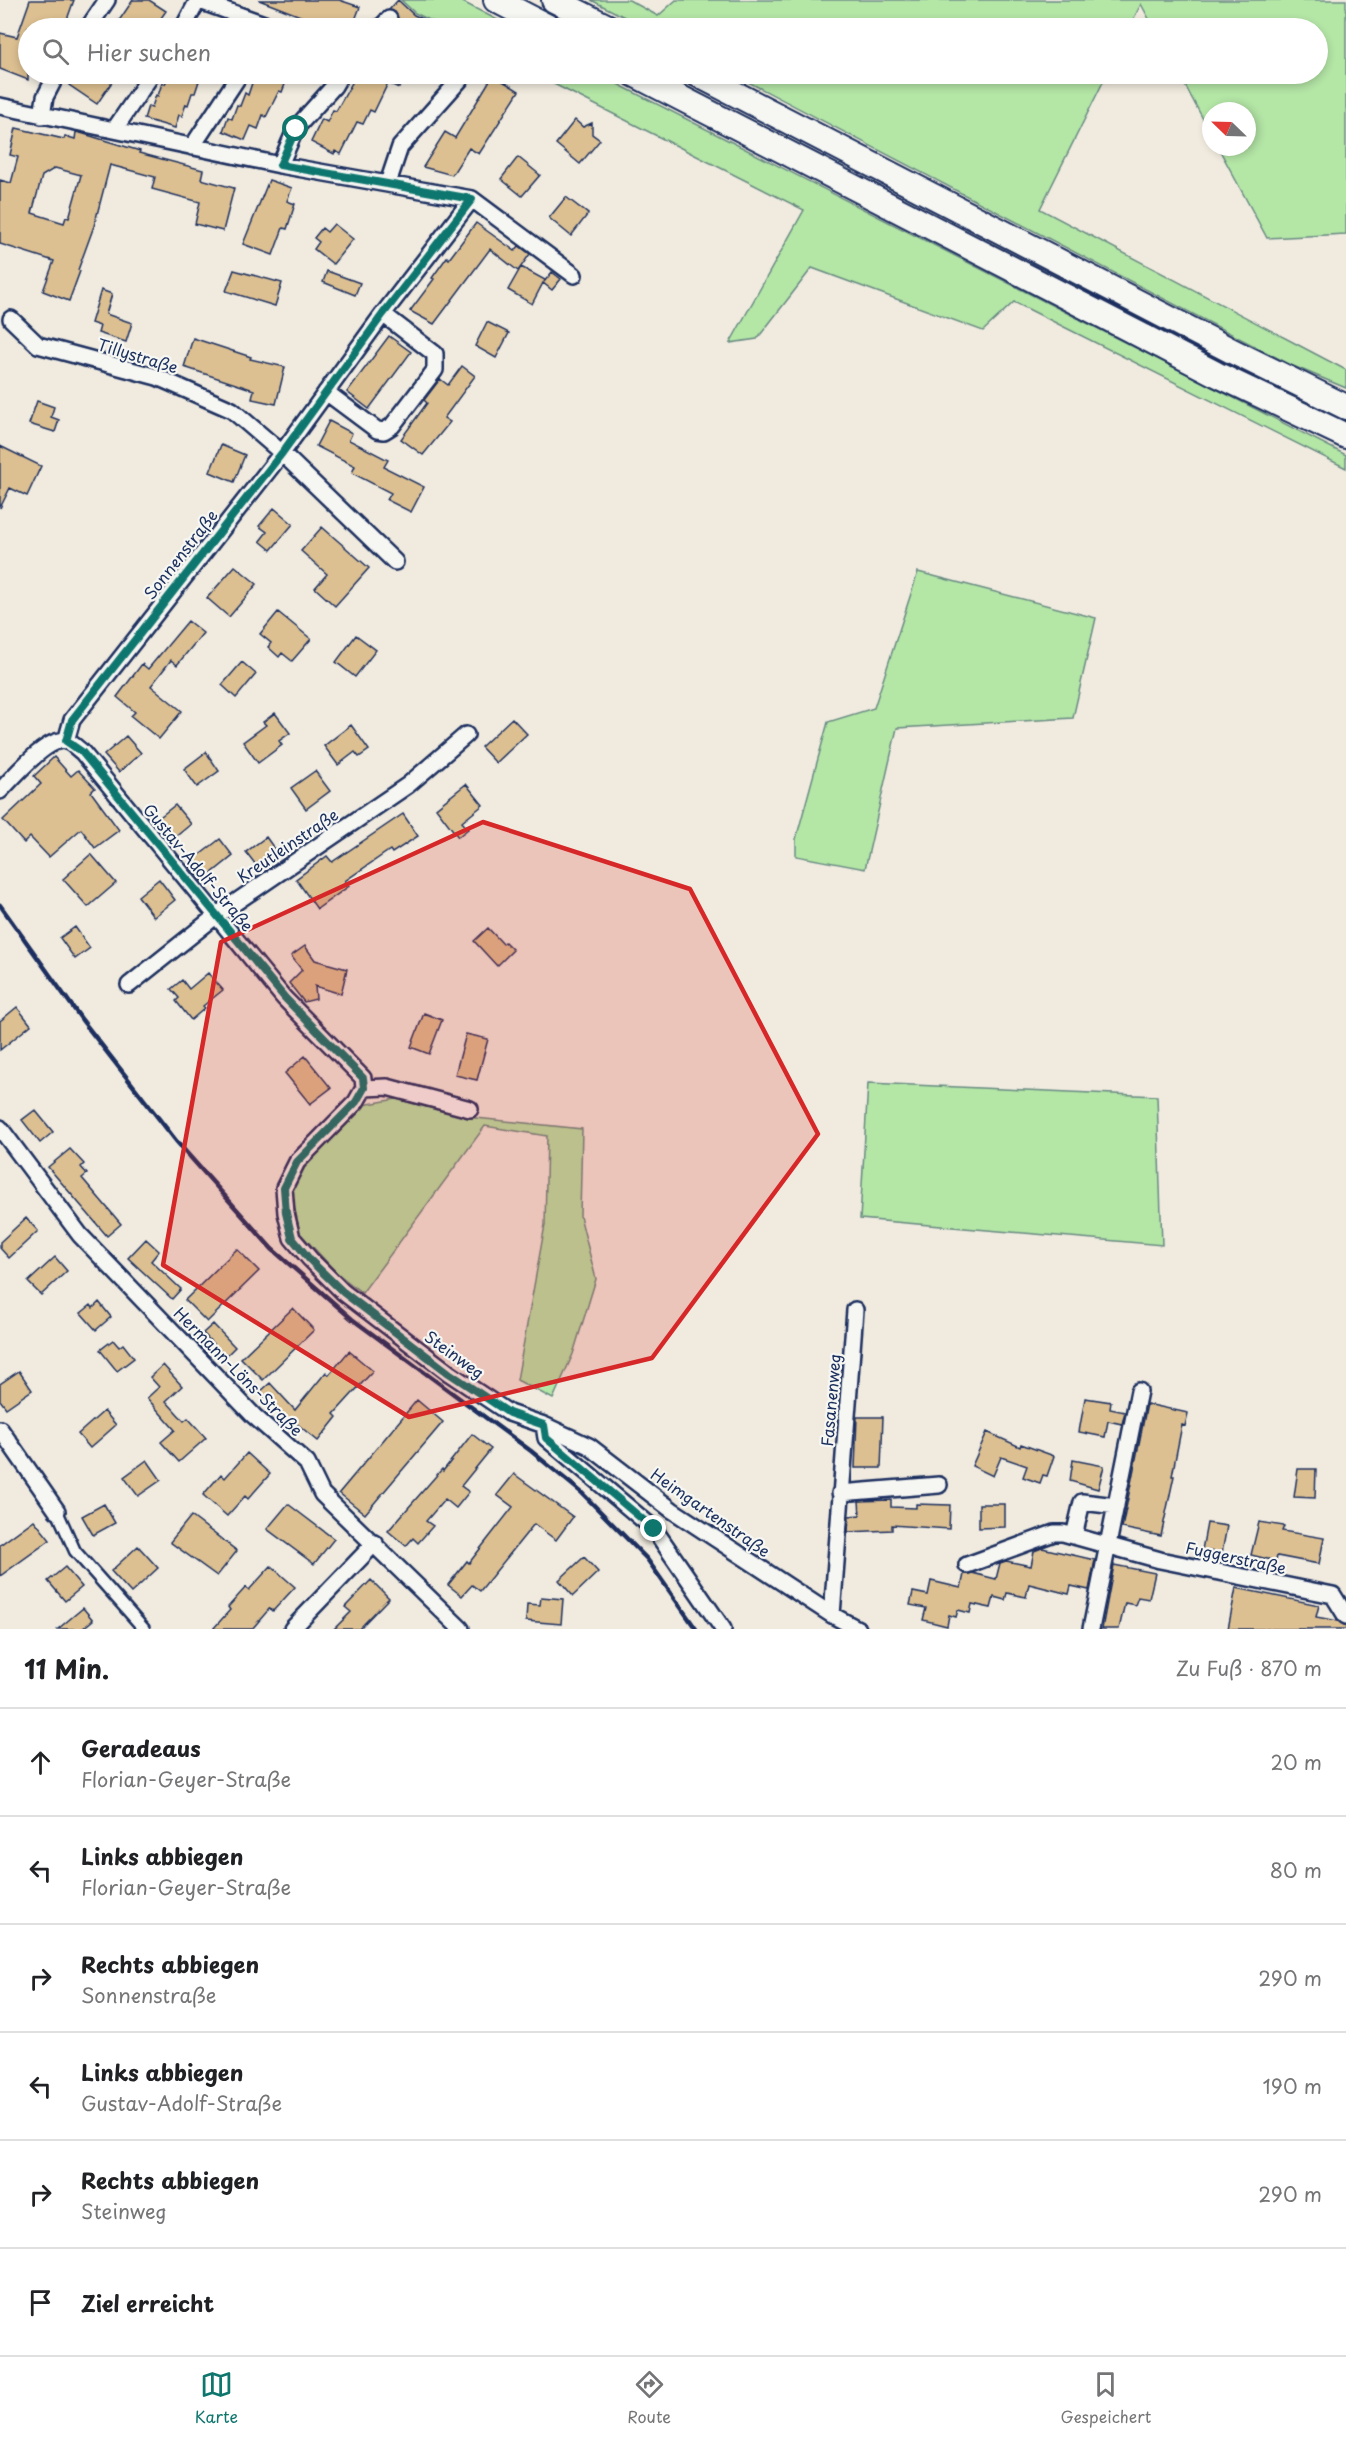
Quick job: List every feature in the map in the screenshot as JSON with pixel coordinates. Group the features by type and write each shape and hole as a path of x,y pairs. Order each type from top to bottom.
{"main road":[{"path":"496,0 531,18"},
{"path":"554,0 590,18"},
{"path":"653,84 1206,369 1346,436"},
{"path":"716,84 1232,351 1346,407"}],"street":[{"path":"94,18 107,0"},
{"path":"188,18 198,0 246,18"},
{"path":"42,116 45,97 52,84"},
{"path":"114,130 146,84"},
{"path":"192,147 233,84"},
{"path":"280,165 296,129 335,84"},
{"path":"388,183 400,147 456,84"},
{"path":"0,106 280,165 472,199 574,274"},
{"name":"Sonnenstraße","path":"66,741 72,720 282,453 383,314 472,199"},
{"path":"326,392 377,430 384,431 392,426 435,370 435,354 383,314"},
{"name":"Tillystraße","path":"11,319 38,345 157,377 232,410 282,453 395,562"},
{"name":"Kreutleinstraße","path":"129,985 217,915 408,785 466,735"},
{"path":"0,791 46,746 56,741 66,741"},
{"name":"Gustav-Adolf-Straße","path":"66,741 82,752 285,998 363,1083"},
{"path":"363,1083 470,1109"},
{"name":"Steinweg","path":"363,1083 356,1102 297,1162 284,1188 286,1213 292,1238 310,1260 343,1292 449,1373 509,1413 544,1425"},
{"name":"Hermann-Löns-Straße","path":"0,1128 81,1235 254,1416 307,1462 322,1494 461,1629"},
{"name":"Fasanenweg","path":"832,1615 855,1310"},
{"path":"1091,1629 1139,1391"},
{"path":"544,1425 546,1438 654,1529 723,1629"},
{"name":"Heimgartenstraße","path":"544,1425 590,1446 672,1510 832,1615 858,1629"},
{"path":"0,1429 57,1511 75,1551 144,1629"},
{"path":"840,1493 939,1485"},
{"path":"1074,1536 1082,1502 1116,1506"},
{"path":"654,1529 672,1510"},
{"name":"Fuggerstraße","path":"967,1565 1054,1533 1074,1536 1160,1560 1333,1595 1346,1616"},
{"path":"292,1629 375,1543"}],"highlighted area":[{"path":"483,822 690,889 818,1134 652,1358 409,1417 163,1265 221,942"}],"green space":[{"path":"401,0 459,0 494,18 425,18 415,13"},
{"path":"591,0 629,0 658,16 676,0 1346,0 1346,234 1267,238 1223,156 1256,156 1256,102 1202,102 1202,117 1184,84 1328,84 1328,18 1149,18 1141,4 1134,18 626,18"},
{"path":"554,84 618,84 1346,455 1346,468 1014,302 983,331 812,268 757,339 730,343 804,210"},
{"path":"752,84 1102,84 1040,209 1346,370 1346,388 1291,365"},
{"path":"918,572 1096,618 1073,718 897,728 865,869 796,856 796,839 828,722 874,708"},
{"path":"868,1083 1157,1096 1162,1245 860,1219"},
{"path":"396,1099 466,1117 582,1129 580,1216 596,1279 573,1354 553,1399 517,1380 545,1225 547,1136 485,1126 362,1293 336,1272 300,1233 291,1191 303,1167 363,1105"}],"building":[{"path":"30,0 74,0 68,18 24,18"},
{"path":"133,0 149,0 166,11 161,18 121,18"},
{"path":"259,0 339,0 360,7 356,18 305,18"},
{"path":"398,0 414,15 421,18 398,18 395,12 389,10"},
{"path":"0,33 17,37 18,34 18,76 0,69"},
{"path":"70,84 111,84 97,104"},
{"path":"162,84 198,84 182,116 179,115 175,128 144,119 148,106 152,107 156,95 158,96"},
{"path":"252,84 285,84 266,117 263,115 258,129 251,126 245,140 223,131 228,117 232,119 245,93 248,95"},
{"path":"351,84 388,84 374,112 370,110 363,124 357,122 341,154 335,151 334,154 311,142 322,119 327,122 333,110 336,111"},
{"path":"488,84 508,84 519,91 479,154 469,148 452,175 423,167 445,132 455,138"},
{"path":"575,120 583,127 592,123 592,134 600,140 580,164 556,144"},
{"path":"16,128 64,139 65,136 75,139 76,132 140,151 139,153 203,170 201,179 234,188 223,231 195,224 200,202 152,189 155,177 110,165 94,226 69,301 43,291 54,261 0,244 0,180 11,183 18,157 10,155","holes":["55,168 81,175 69,218 66,217 64,223 32,213 42,176"]},
{"path":"518,157 540,175 522,196 501,179"},
{"path":"269,180 292,188 287,201 295,204 287,229 283,228 273,255 243,244"},
{"path":"566,197 588,214 571,236 549,218"},
{"path":"476,223 515,251 519,246 530,254 518,271 490,249 434,324 410,311 447,257 449,259"},
{"path":"334,224 353,239 333,264 314,249 319,242 314,238 322,228 327,232"},
{"path":"521,267 545,280 544,282 552,272 561,279 552,290 543,283 532,304 508,290"},
{"path":"234,270 282,283 275,306 226,291"},
{"path":"327,271 360,283 355,295 323,282"},
{"path":"101,290 112,294 106,314 132,323 126,342 98,333 100,326 91,323"},
{"path":"487,322 509,333 496,358 475,346"},
{"path":"389,336 411,352 369,409 347,392"},
{"path":"193,338 251,357 250,359 285,367 276,404 252,399 254,390 184,367"},
{"path":"462,366 475,376 444,418 450,422 423,455 401,439 427,403 424,400 440,379 448,385"},
{"path":"37,401 54,407 51,417 59,420 55,432 29,424"},
{"path":"329,421 352,433 349,440 388,460 384,467 424,487 411,512 387,500 391,493 352,473 355,466 316,446"},
{"path":"221,445 245,455 234,482 210,472"},
{"path":"0,446 41,466 27,496 10,488 0,508"},
{"path":"274,508 293,524 271,550 260,541 267,532 259,526"},
{"path":"322,527 369,568 335,606 315,588 327,574 301,551"},
{"path":"235,566 257,584 229,617 207,598"},
{"path":"278,612 311,639 292,661 282,653 279,657 268,647 271,643 260,634"},
{"path":"188,621 203,633 177,665 171,660 151,686 182,711 159,739 131,716 135,712 117,697 142,664 148,669"},
{"path":"356,635 376,650 355,677 336,662"},
{"path":"242,662 256,674 236,698 222,685"},
{"path":"275,713 290,733 279,741 282,745 258,763 243,742 266,725 263,722"},
{"path":"512,718 527,734 496,763 481,747"},
{"path":"351,725 369,750 359,757 355,752 338,765 324,746"},
{"path":"126,736 141,753 119,772 104,755"},
{"path":"206,752 219,771 197,787 184,769"},
{"path":"54,757 71,776 78,770 95,788 91,792 119,830 95,848 81,829 49,857 30,837 24,843 3,820 41,784 34,776"},
{"path":"315,771 330,791 306,809 291,788"},
{"path":"466,784 483,805 462,822 468,829 458,837 436,808"},
{"path":"175,805 191,824 173,839 156,820"},
{"path":"403,814 418,836 392,853 390,850 345,881 349,886 317,909 296,879 327,856 332,862"},
{"path":"266,837 276,851 256,865 246,852"},
{"path":"220,839 233,856 202,881 188,864"},
{"path":"91,854 116,883 88,907 63,879"},
{"path":"159,879 175,900 154,917 138,896"},
{"path":"75,927 90,948 75,959 60,938"},
{"path":"488,928 503,944 505,942 513,950 497,966 474,941"},
{"path":"305,946 315,960 347,969 341,994 315,986 316,999 304,1002 289,983 302,970 291,956"},
{"path":"208,973 223,990 203,1006 205,1008 191,1020 176,1001 179,998 171,989 182,980 189,989"},
{"path":"17,1007 31,1025 0,1050 0,1021"},
{"path":"424,1013 442,1020 429,1054 411,1047"},
{"path":"466,1034 488,1039 477,1080 455,1075"},
{"path":"305,1056 331,1088 310,1104 285,1073"},
{"path":"35,1110 53,1132 40,1143 22,1120"},
{"path":"70,1149 84,1164 81,1167 87,1174 82,1178 121,1224 107,1236 48,1167"},
{"path":"26,1218 38,1231 9,1258 0,1248 0,1242"},
{"path":"146,1239 159,1251 151,1261 181,1289 172,1299 128,1258"},
{"path":"237,1249 259,1271 207,1322 185,1300"},
{"path":"55,1257 67,1271 41,1295 28,1282"},
{"path":"99,1302 111,1317 96,1330 81,1313 91,1305 93,1308"},
{"path":"293,1308 314,1330 263,1380 241,1358"},
{"path":"213,1324 235,1347 225,1357 203,1333"},
{"path":"113,1340 119,1347 123,1344 134,1358 117,1371 100,1350"},
{"path":"349,1351 373,1371 334,1414 337,1417 318,1441 291,1419 284,1428 275,1420 280,1414 260,1392 270,1383 295,1410 326,1372 329,1375"},
{"path":"163,1365 182,1386 166,1401 184,1421 188,1418 206,1438 179,1462 161,1442 175,1430 147,1398 159,1387 150,1377"},
{"path":"19,1371 32,1390 6,1408 0,1400 0,1384"},
{"path":"1085,1398 1111,1402 1110,1409 1125,1412 1122,1424 1108,1421 1105,1437 1079,1432"},
{"path":"417,1400 443,1422 365,1514 339,1493"},
{"path":"1147,1404 1188,1413 1185,1426 1182,1425 1161,1536 1122,1528"},
{"path":"104,1411 116,1425 90,1448 78,1434"},
{"path":"857,1417 883,1417 881,1468 855,1468"},
{"path":"987,1432 1020,1447 1021,1444 1054,1456 1047,1476 1043,1475 1040,1483 1023,1477 1027,1466 1001,1457 993,1476 972,1466"},
{"path":"472,1434 491,1449 461,1486 469,1492 456,1508 445,1499 426,1521 433,1526 418,1543 413,1538 406,1546 388,1531 442,1469 443,1471"},
{"path":"247,1453 270,1474 248,1499 245,1496 227,1516 203,1495 221,1474 225,1478"},
{"path":"147,1460 161,1480 138,1496 124,1477"},
{"path":"1073,1460 1104,1466 1098,1489 1070,1481"},
{"path":"1298,1469 1316,1469 1315,1498 1294,1497"},
{"path":"514,1474 573,1517 556,1540 534,1524 480,1591 472,1585 462,1596 448,1585 467,1561 469,1563 513,1507 497,1495"},
{"path":"891,1500 891,1507 916,1508 916,1504 950,1505 949,1529 892,1525 892,1530 848,1532 849,1516 860,1515 859,1501"},
{"path":"104,1504 115,1523 93,1535 82,1516"},
{"path":"288,1504 334,1539 314,1564 267,1529"},
{"path":"979,1504 1005,1504 1005,1527 979,1528"},
{"path":"191,1516 237,1551 217,1576 170,1542"},
{"path":"34,1520 50,1540 0,1576 0,1545"},
{"path":"1259,1522 1284,1526 1282,1531 1324,1538 1319,1564 1277,1556 1276,1561 1251,1555"},
{"path":"1207,1523 1227,1526 1222,1553 1202,1550"},
{"path":"138,1546 158,1568 131,1593 111,1571"},
{"path":"1042,1548 1095,1560 1089,1590 1071,1586 1069,1594 1029,1584 1026,1597 1007,1593 1005,1600 994,1597 991,1608 972,1604 970,1613 958,1610 956,1617 949,1615 947,1626 923,1620 926,1608 910,1605 913,1592 928,1595 931,1581 961,1588 964,1574 972,1573 996,1579 1000,1563 1006,1561 1031,1566 1034,1551"},
{"path":"584,1557 598,1572 573,1596 559,1580"},
{"path":"1114,1565 1155,1573 1149,1599 1138,1597 1135,1605 1125,1603 1119,1629 1102,1629"},
{"path":"271,1566 295,1587 273,1611 270,1608 252,1629 213,1629 246,1587 249,1590"},
{"path":"65,1567 82,1587 65,1601 48,1581"},
{"path":"371,1580 389,1598 359,1629 334,1629 351,1612 345,1607"},
{"path":"1236,1588 1319,1605 1316,1617 1338,1621 1346,1626 1346,1629 1228,1629"},
{"path":"541,1597 563,1599 561,1624 526,1621 527,1604 540,1605"},
{"path":"83,1608 93,1620 82,1629 58,1629"}],"railway":[{"path":"0,905 82,1020 177,1142 272,1249 352,1319 531,1451 581,1492 647,1559 696,1629"}],"route":[{"path":"296,129 280,165 472,199 383,314 282,453 72,720 66,741 82,752 285,998 363,1078 364,1088 356,1102 297,1162 284,1188 286,1213 292,1238 310,1260 343,1292 449,1373 509,1413 544,1425 546,1438 654,1529"}]}
